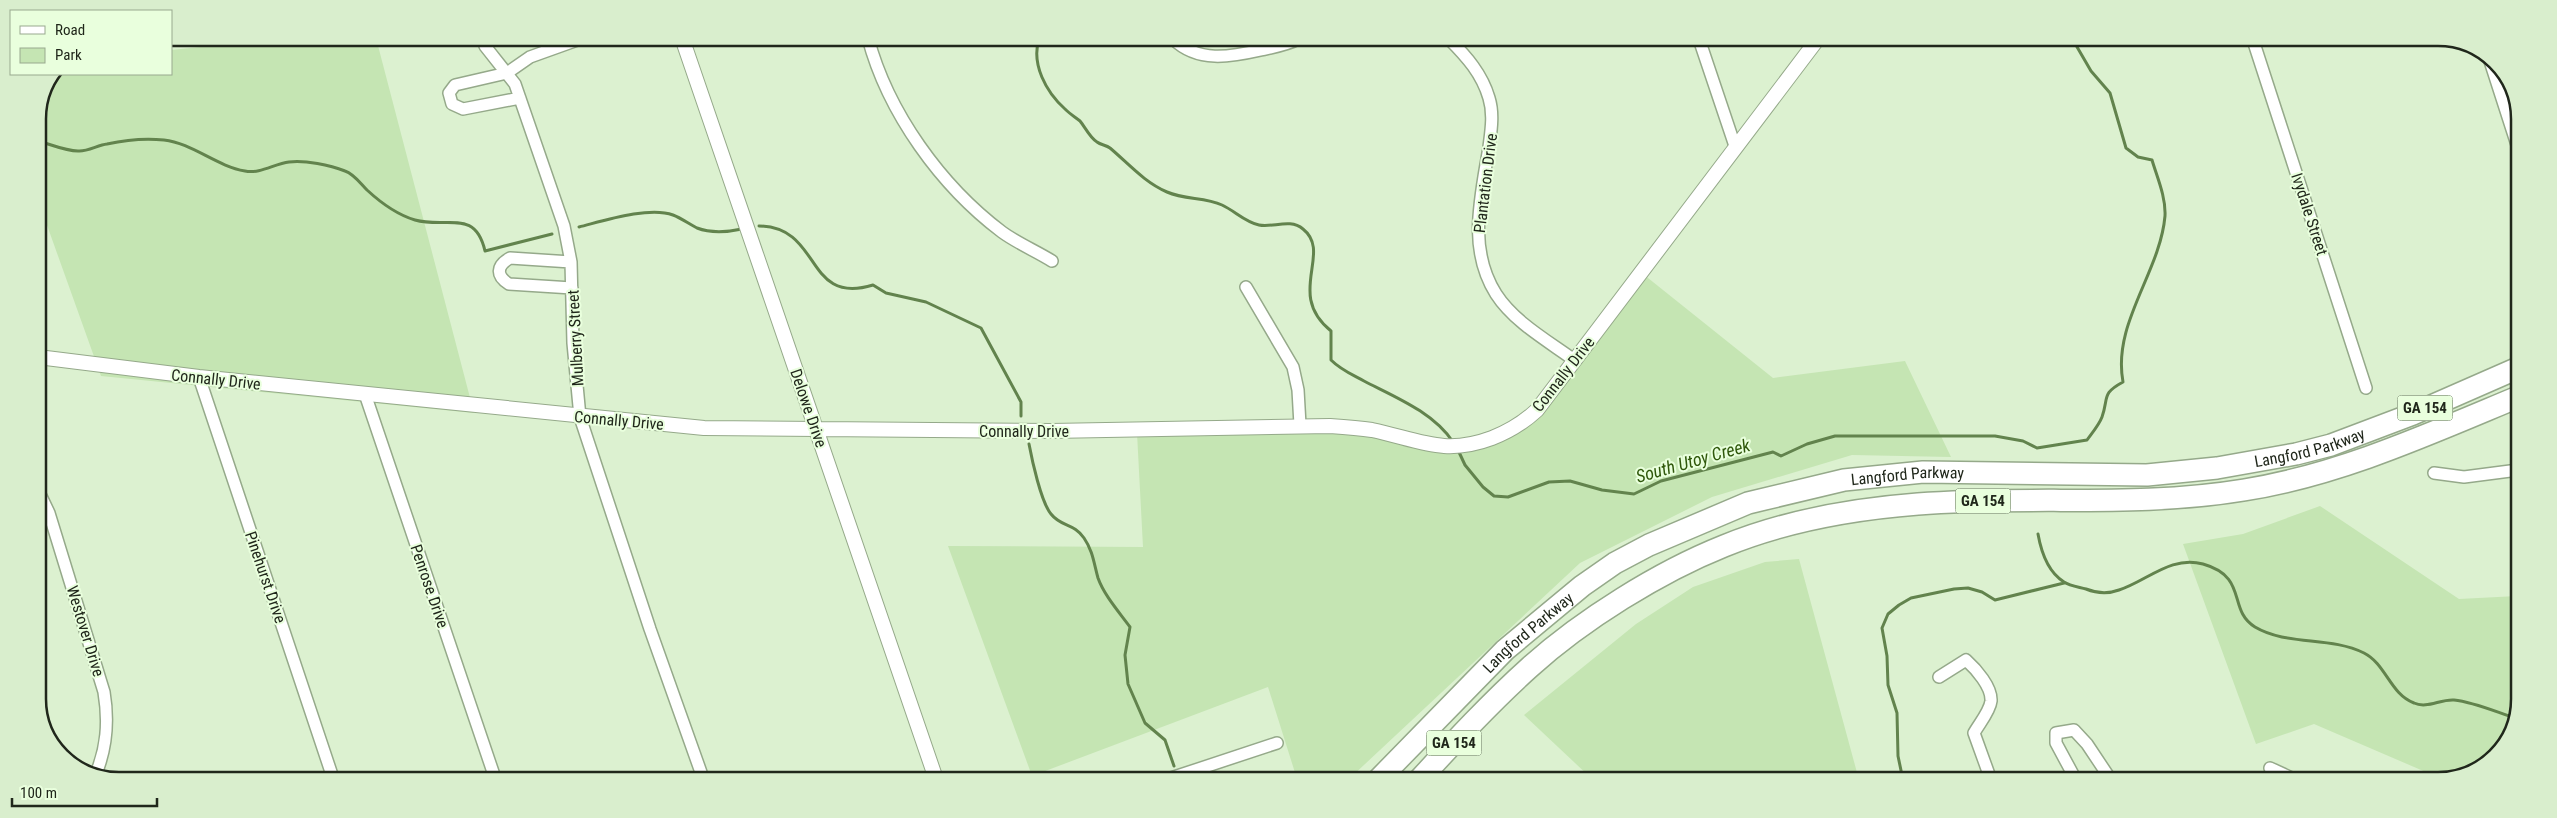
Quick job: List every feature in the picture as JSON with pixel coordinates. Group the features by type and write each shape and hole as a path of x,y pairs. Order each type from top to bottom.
{"highway":[{"name":"Langford Parkway","path":"1386,772 1505,650 1582,586 1615,563 1649,545 1748,503 1844,480 1924,472 2147,475 2217,468 2296,454 2331,444 2395,421 2511,371"},
{"name":"Langford Parkway","path":"1427,772 1531,666 1596,616 1660,578 1724,546 1809,521 1855,511 1918,504 2017,499 2179,499 2245,490 2301,478 2365,459 2511,400"}],"street":[{"name":"Mulberry Street","path":"485,46 515,84 564,226 571,262 573,342 580,417 650,629 701,772"},
{"path":"520,98 463,109 452,104 450,93 455,85 507,73 530,57 561,46"},
{"name":"Delowe Drive","path":"685,46 934,772"},
{"path":"871,46 888,92 910,130 938,168 974,208 1003,233 1052,261"},
{"path":"1183,46 1190,51 1208,57 1228,58 1278,46"},
{"name":"Plantation Drive","path":"1456,46 1467,57 1481,78 1489,99 1491,128 1477,229 1479,253 1486,276 1497,295 1512,314 1574,360"},
{"path":"1701,46 1735,146"},
{"name":"Connally Drive","path":"46,359 580,417 704,428 1051,431 1246,428 1300,425 1370,430 1441,447 1471,446 1510,431 1537,410 1812,46"},
{"name":"Ivydale Street","path":"2255,46 2366,388"},
{"path":"2494,72 2511,126"},
{"path":"571,262 510,258 502,263 499,271 502,280 509,284 572,288"},
{"path":"1246,287 1293,367 1298,390 1300,425"},
{"name":"Pinehurst Drive","path":"199,377 331,772"},
{"name":"Penrose Drive","path":"365,394 493,772"},
{"path":"2434,473 2464,477 2511,471"},
{"name":"Westover Drive","path":"46,507 104,692 107,714 106,738 98,768"},
{"path":"1939,677 1966,660 1984,682 1991,702 1974,733 1989,772"},
{"path":"2072,772 2056,743 2056,733 2066,730 2074,730 2087,744 2106,772"},
{"path":"1189,772 1277,743"},
{"path":"2270,768 2279,772"}],"green space":[{"path":"210,46 378,46 474,413 101,376 46,222 46,119 48,105 52,91 60,75 172,75 172,50"},
{"path":"1638,270 1773,378 1905,361 1951,457 1852,455 1712,497 1580,563 1356,772 1295,772 1268,687 1043,772 1031,772 948,546 1143,547 1137,433 1308,428 1395,438 1468,452 1527,424"},
{"path":"2320,506 2459,599 2511,596 2510,709 2499,740 2490,751 2462,768 2426,772 2314,724 2256,744 2183,544 2243,534"},
{"path":"1799,559 1857,772 1585,772 1524,715 1636,624 1693,587 1765,562"}],"waterway":[{"name":"South Utoy Creek","path":"1037,46 1037,58 1042,77 1058,102 1080,121 1094,140 1110,148 1151,183 1174,195 1215,202 1254,224 1264,226 1293,224 1303,229 1311,239 1314,250 1310,289 1311,303 1318,317 1331,331 1331,360 1346,372 1413,406 1435,422 1453,442"},
{"path":"2037,448 2087,440 2101,420 2107,396 2111,390 2123,382 2121,360 2124,339 2130,319 2155,258 2165,216 2163,194 2152,160 2138,157 2126,148 2110,93 2091,71 2076,46"},
{"path":"46,143 68,150 81,151 128,140 164,140 184,145 224,164 251,172 289,162 310,162 325,165 348,172 378,199 409,218 427,222 467,225 474,229 485,251 552,234"},
{"path":"579,227 626,215 652,212 673,215 697,228 708,231 742,229"},
{"path":"759,226 779,230 794,239 823,276 835,285 851,289 873,285 886,293 926,302 981,328 1021,402 1021,416"},
{"name":"South Utoy Creek","path":"1458,450 1465,465 1483,487 1494,496 1508,497 1549,482 1570,481 1602,490 1634,494 1661,481 1773,452 1781,456 1807,444 1835,436 1995,436 2023,441 2037,448"},
{"path":"1029,444 1037,480 1047,508 1055,518 1076,530 1084,538 1104,591 1130,627 1125,655 1128,684 1145,723 1165,740 1174,766"},
{"name":"South Utoy Creek","path":"2038,534 2043,554 2050,567 2058,578 2069,585 2094,591 2111,592 2129,586 2170,566 2191,562 2203,564 2227,577 2247,620 2255,627 2267,633 2281,637 2337,644 2364,653 2378,664 2399,693 2406,699 2419,705 2454,700 2508,716"},
{"path":"1901,772 1898,756 1897,713 1888,685 1887,656 1882,628 1888,614 1911,598 1954,589 1968,588 1982,592 1995,600 2064,583"}]}
